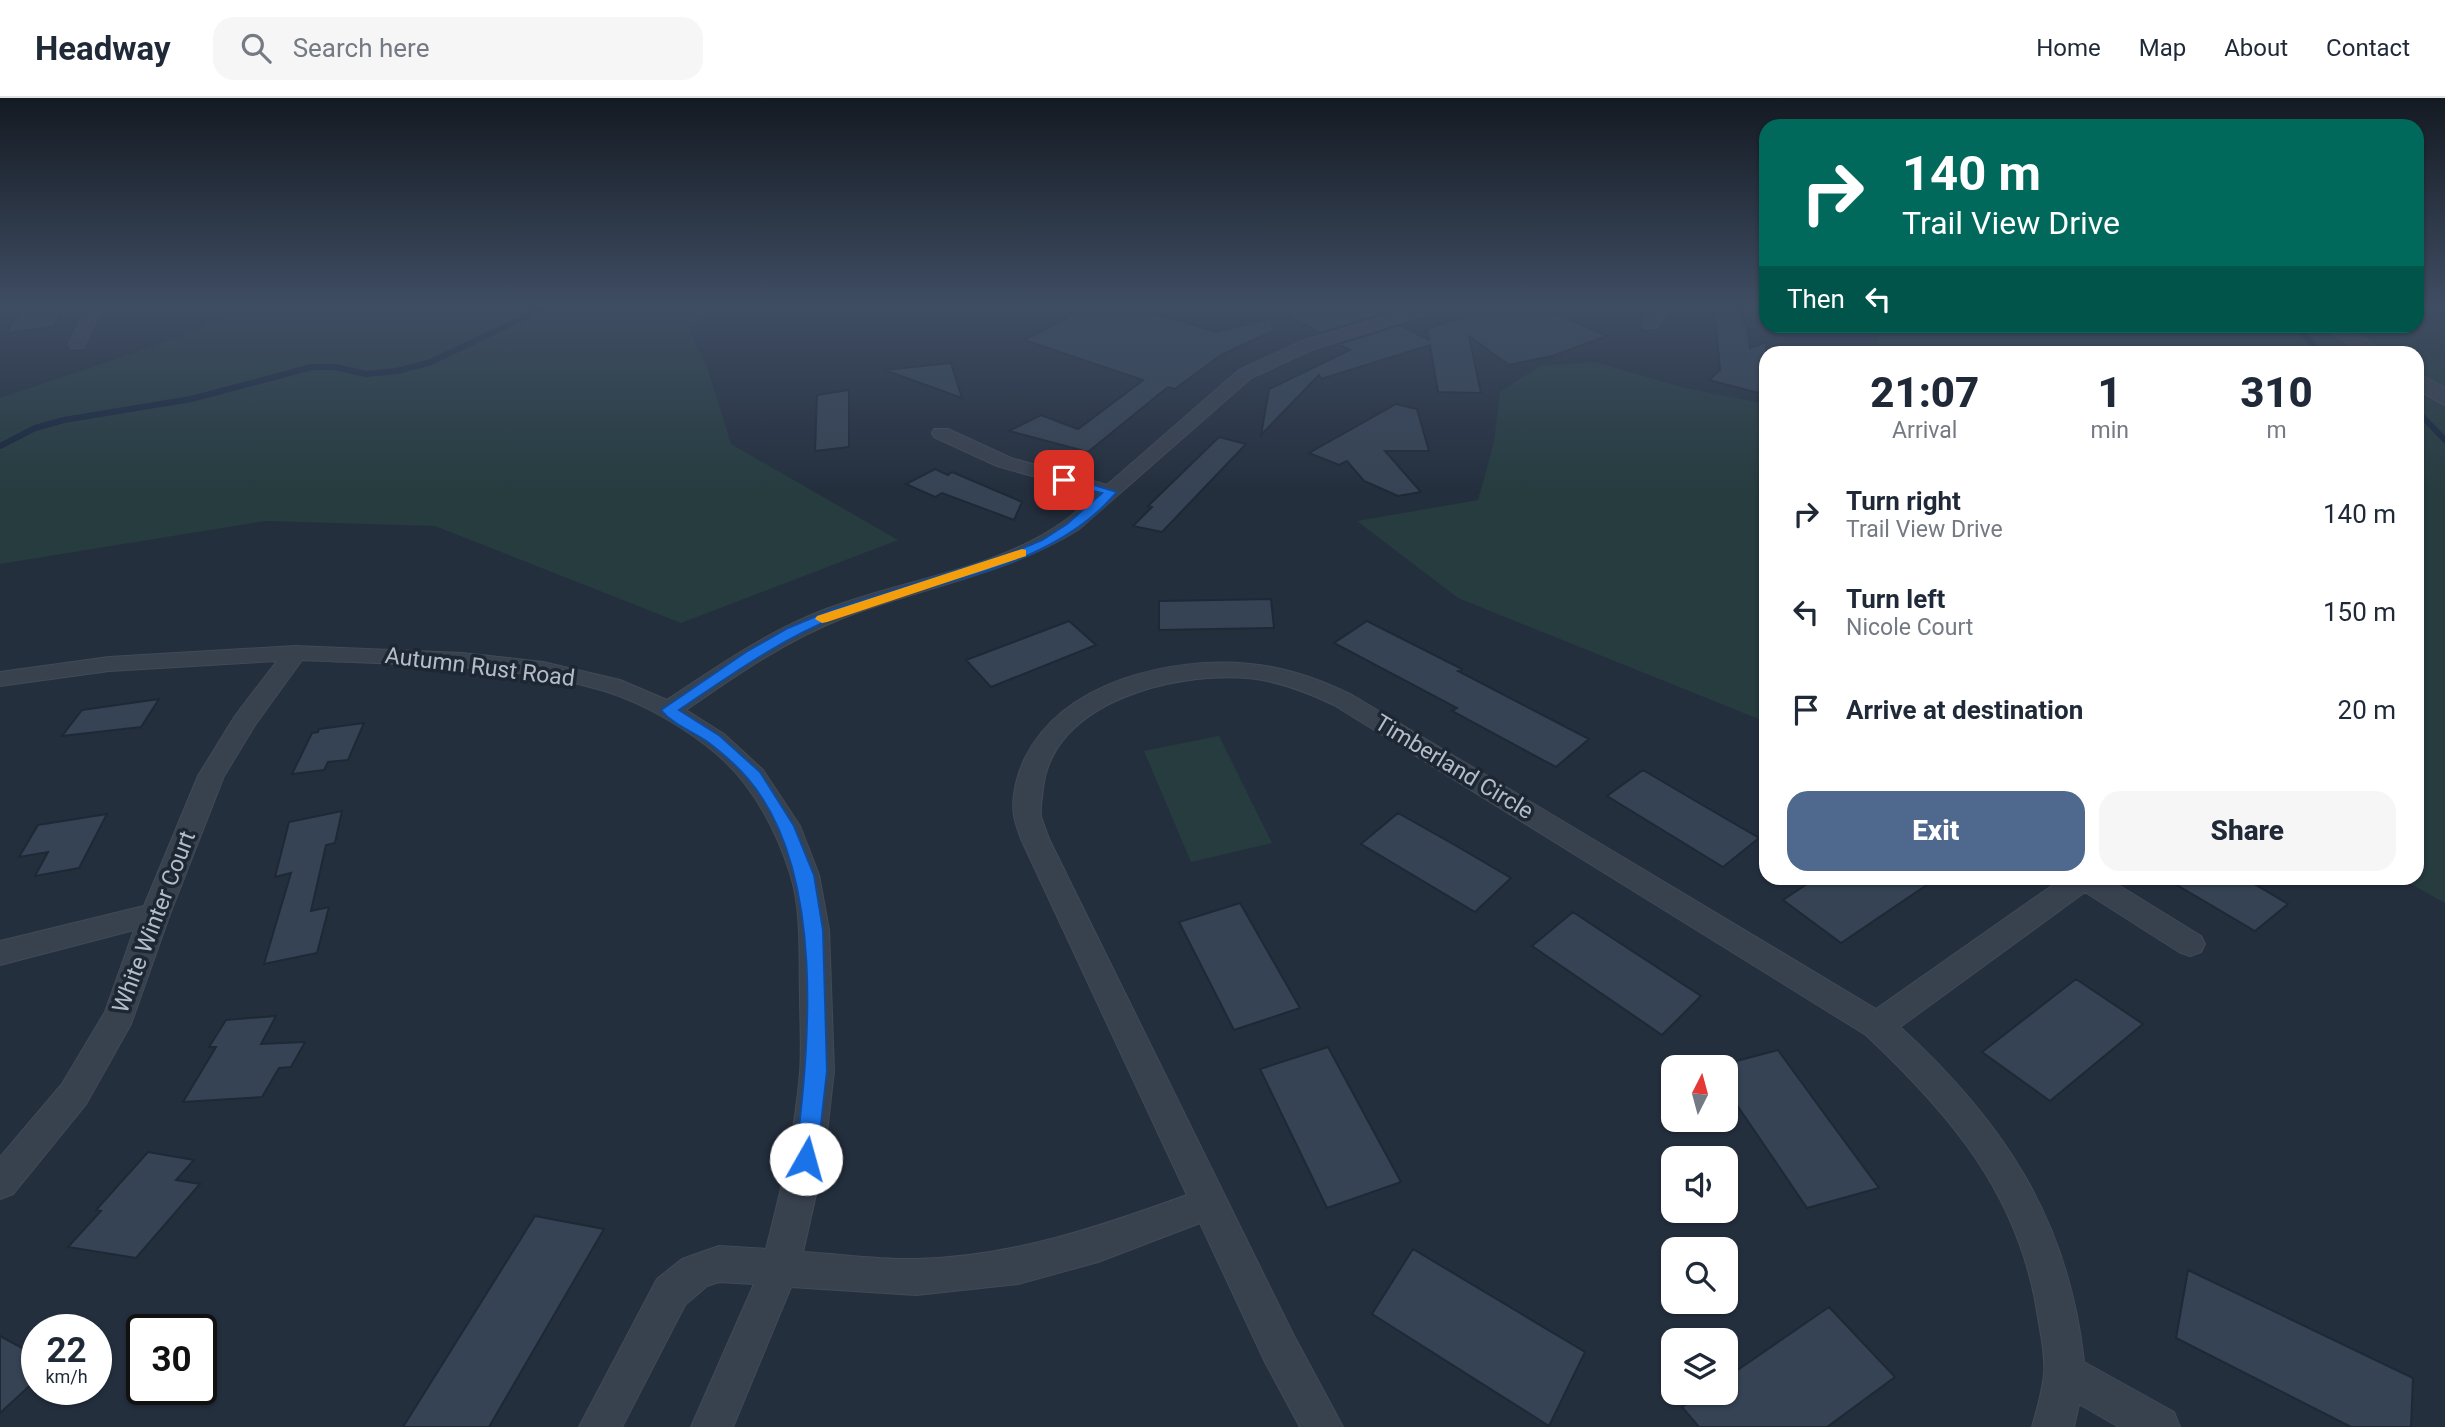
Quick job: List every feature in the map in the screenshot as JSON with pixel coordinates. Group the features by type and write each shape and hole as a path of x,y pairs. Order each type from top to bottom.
{"street":[{"path":"669,710 751,655 793,631 836,612 1015,556 1046,543 1111,492 1222,391 1245,374 1262,366"},
{"path":"2424,384 2445,398"},
{"path":"941,433 1004,463 1111,492"},
{"name":"Autumn Rust Road","path":"0,680 109,664 295,653 462,660 543,669 611,685 669,710 715,740 754,776 786,826 805,875 814,930 817,1071 806,1159 781,1266 712,1427"},
{"name":"White Winter Court","path":"0,1183 74,1094 113,1026 211,776 244,722 295,653"},
{"name":"Timberland Circle","path":"1322,1427 1279,1348 1209,1203 1036,841 1027,813 1028,783 1039,755 1059,728 1086,707 1120,688 1158,677 1197,671 1238,670 1275,674 1311,683 1877,1026 1926,1069 1962,1110 1999,1160 2036,1230 2056,1298 2064,1373 2053,1427"},
{"path":"1877,1026 2074,885"},
{"path":"2095,885 2190,944"},
{"path":"0,953 155,914"},
{"path":"600,1427 671,1292 695,1272 719,1264 916,1277 1018,1266 1098,1245 1209,1203"},
{"path":"2064,1373 2159,1427"}],"green space":[{"path":"95,366 706,366 731,444 898,540 681,623 435,526 265,521 0,564 0,398"},
{"path":"1540,366 1609,366 1681,387 1759,403 1759,719 1458,598 1357,521 1478,500 1494,442 1500,392"},
{"path":"2424,366 2445,366 2445,903 2413,885 2424,885"},
{"path":"1219,736 1272,843 1191,862 1144,751"}],"building":[{"path":"952,366 962,398 884,370"},
{"path":"1101,366 1206,366 1175,389 1168,387 1088,452 1009,431 1041,415 1078,429 1143,380"},
{"path":"1317,366 1363,366 1321,379 1319,375 1261,435 1269,389"},
{"path":"1434,366 1475,366 1481,393 1438,392"},
{"path":"1720,366 1759,366 1759,392 1709,380 1720,370"},
{"path":"849,390 849,447 815,451 817,395"},
{"path":"1396,404 1417,409 1429,451 1385,451 1421,492 1398,496 1364,481 1347,461 1339,465 1309,453"},
{"path":"1219,437 1246,444 1162,532 1133,526 1152,507 1148,506"},
{"path":"935,469 948,475 952,472 1022,502 1014,520 942,493 935,497 906,484"},
{"path":"1271,599 1274,628 1159,630 1159,601"},
{"path":"1069,621 1096,645 991,687 966,660"},
{"path":"1367,621 1462,669 1458,671 1589,739 1556,767 1452,711 1457,708 1334,643"},
{"path":"159,699 141,727 62,736 82,710"},
{"path":"364,723 348,760 328,762 324,770 292,774 312,733 318,732 319,729"},
{"path":"1643,770 1759,838 1723,867 1607,796"},
{"path":"342,811 335,843 326,845 311,911 329,907 317,953 264,964 291,873 275,877 289,822"},
{"path":"1398,813 1511,878 1475,912 1361,844"},
{"path":"107,814 79,868 35,876 48,852 19,857 38,825"},
{"path":"1806,885 1927,885 1841,943 1783,900"},
{"path":"2177,885 2256,885 2288,904 2255,931"},
{"path":"1240,903 1300,1008 1234,1030 1179,922"},
{"path":"1573,912 1701,996 1662,1035 1532,946"},
{"path":"2076,979 2143,1024 2050,1101 1982,1052"},
{"path":"276,1016 261,1044 305,1042 291,1067 279,1068 262,1097 183,1102 216,1047 209,1047 226,1020"},
{"path":"1328,1047 1401,1182 1327,1208 1260,1069"},
{"path":"1778,1050 1879,1188 1807,1208 1738,1107 1738,1061"},
{"path":"148,1152 194,1160 176,1180 200,1184 136,1258 68,1247 101,1211 96,1210"},
{"path":"535,1216 604,1229 489,1427 403,1427"},
{"path":"1413,1249 1585,1352 1549,1426 1372,1314"},
{"path":"2188,1270 2413,1378 2411,1427 2351,1427 2176,1338"},
{"path":"1829,1307 1895,1377 1827,1427 1699,1427 1682,1407 1738,1405 1738,1370"},
{"path":"0,1336 21,1347 21,1394 0,1413"}],"waterway":[{"path":"0,446 35,428 64,420 191,399 312,367 335,367 366,374 416,366"},
{"path":"2424,418 2445,440"}],"slow traffic":[{"path":"822,619 836,612 1022,553"}],"route":[{"path":"806,1159 817,1071 814,930 805,875 786,826 754,776 715,740 669,710 751,655 793,631 836,612 1015,556 1046,543 1111,492 1064,480"}]}
